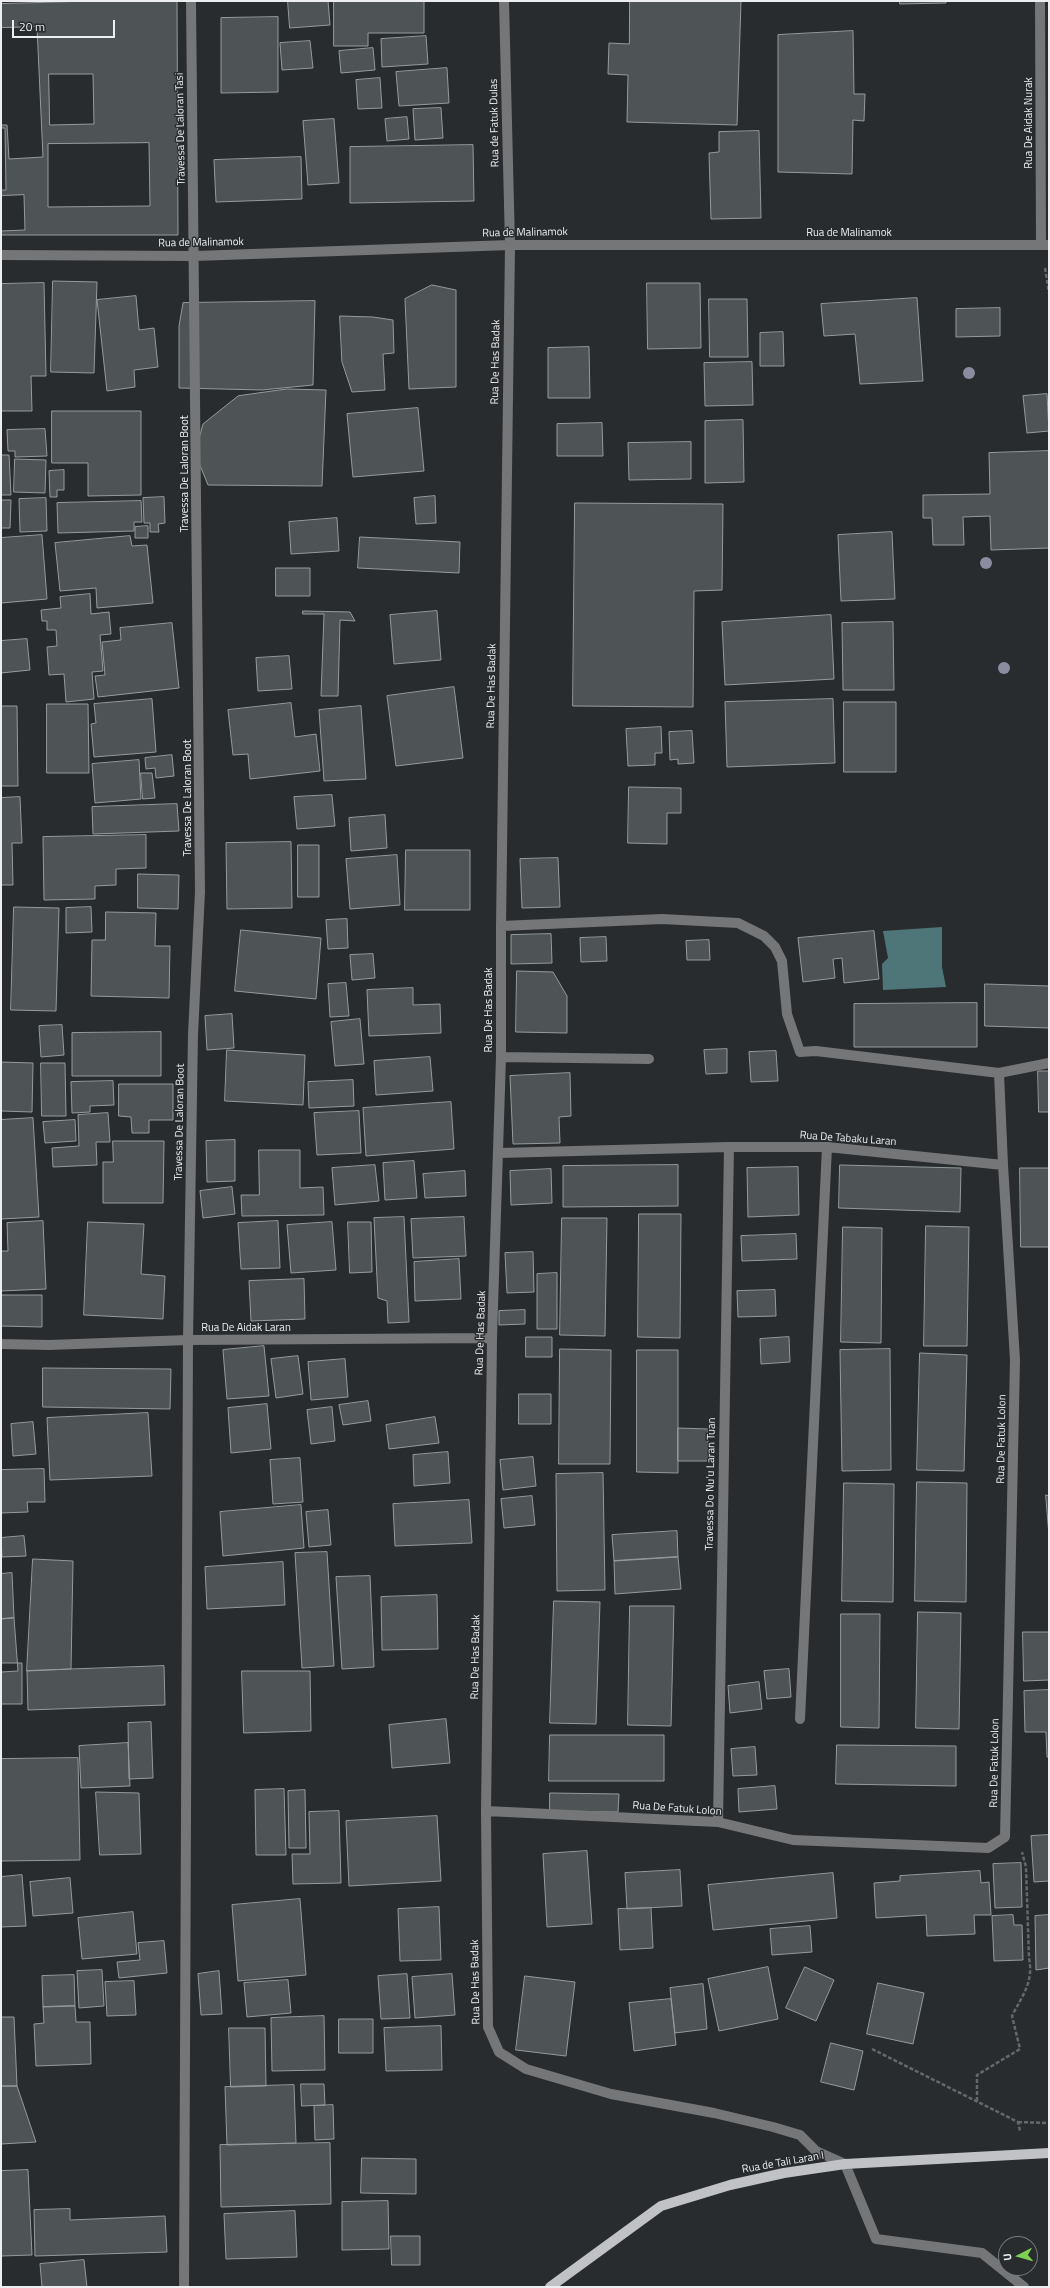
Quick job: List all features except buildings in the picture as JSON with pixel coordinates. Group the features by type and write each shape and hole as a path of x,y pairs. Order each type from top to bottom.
{"main road":[{"name":"Rua de Tali Laran I","path":"550,2287 661,2206 730,2185 845,2164 1049,2152"}],"street":[{"name":"Travessa De Laloran Tasi","path":"191,1 195,256"},
{"name":"Rua de Fatuk Dulas","path":"504,1 510,245"},
{"name":"Rua De Aidak Nurak","path":"1040,1 1045,245"},
{"name":"Rua de Malinamok","path":"1,255 195,256 510,245 1045,245"},
{"name":"Rua De Has Badak","path":"510,245 500,926 501,1057 492,1338 486,1811 488,2027 500,2052 526,2069 611,2094 714,2113 800,2135 816,2151 845,2164"},
{"name":"Travessa De Laloran Boot","path":"184,2287 188,1340 193,1034 200,892 195,256"},
{"path":"500,926 662,919 738,923 764,936 775,947 782,961 788,1014 800,1052 816,1051 999,1073 1049,1062"},
{"path":"501,1057 649,1059"},
{"path":"999,1073 1003,1165"},
{"name":"Rua De Tabaku Laran","path":"499,1153 729,1147 827,1147 1003,1165"},
{"name":"Travessa Do Nu’u Laran Tuan","path":"718,1822 729,1147"},
{"path":"800,1719 827,1147"},
{"name":"Rua De Fatuk Lolon","path":"486,1811 718,1822 793,1840 988,1848 1005,1837 1015,1360 1003,1165"},
{"name":"Rua De Aidak Laran","path":"1,1344 49,1345 188,1340 492,1338"},
{"path":"845,2164 876,2240 982,2253 1024,2287"}],"path":[{"path":"977,2101 977,2075 1020,2049 1012,2016 1029,1982 1032,1971 1029,1958 1026,1866 1024,1854 1005,1837"},
{"path":"872,2049 1018,2122 1049,2123"},
{"path":"1018,2122 1028,2154"}],"water":[{"path":"942,927 942,967 946,987 883,990 882,964 888,958 883,931"}]}
